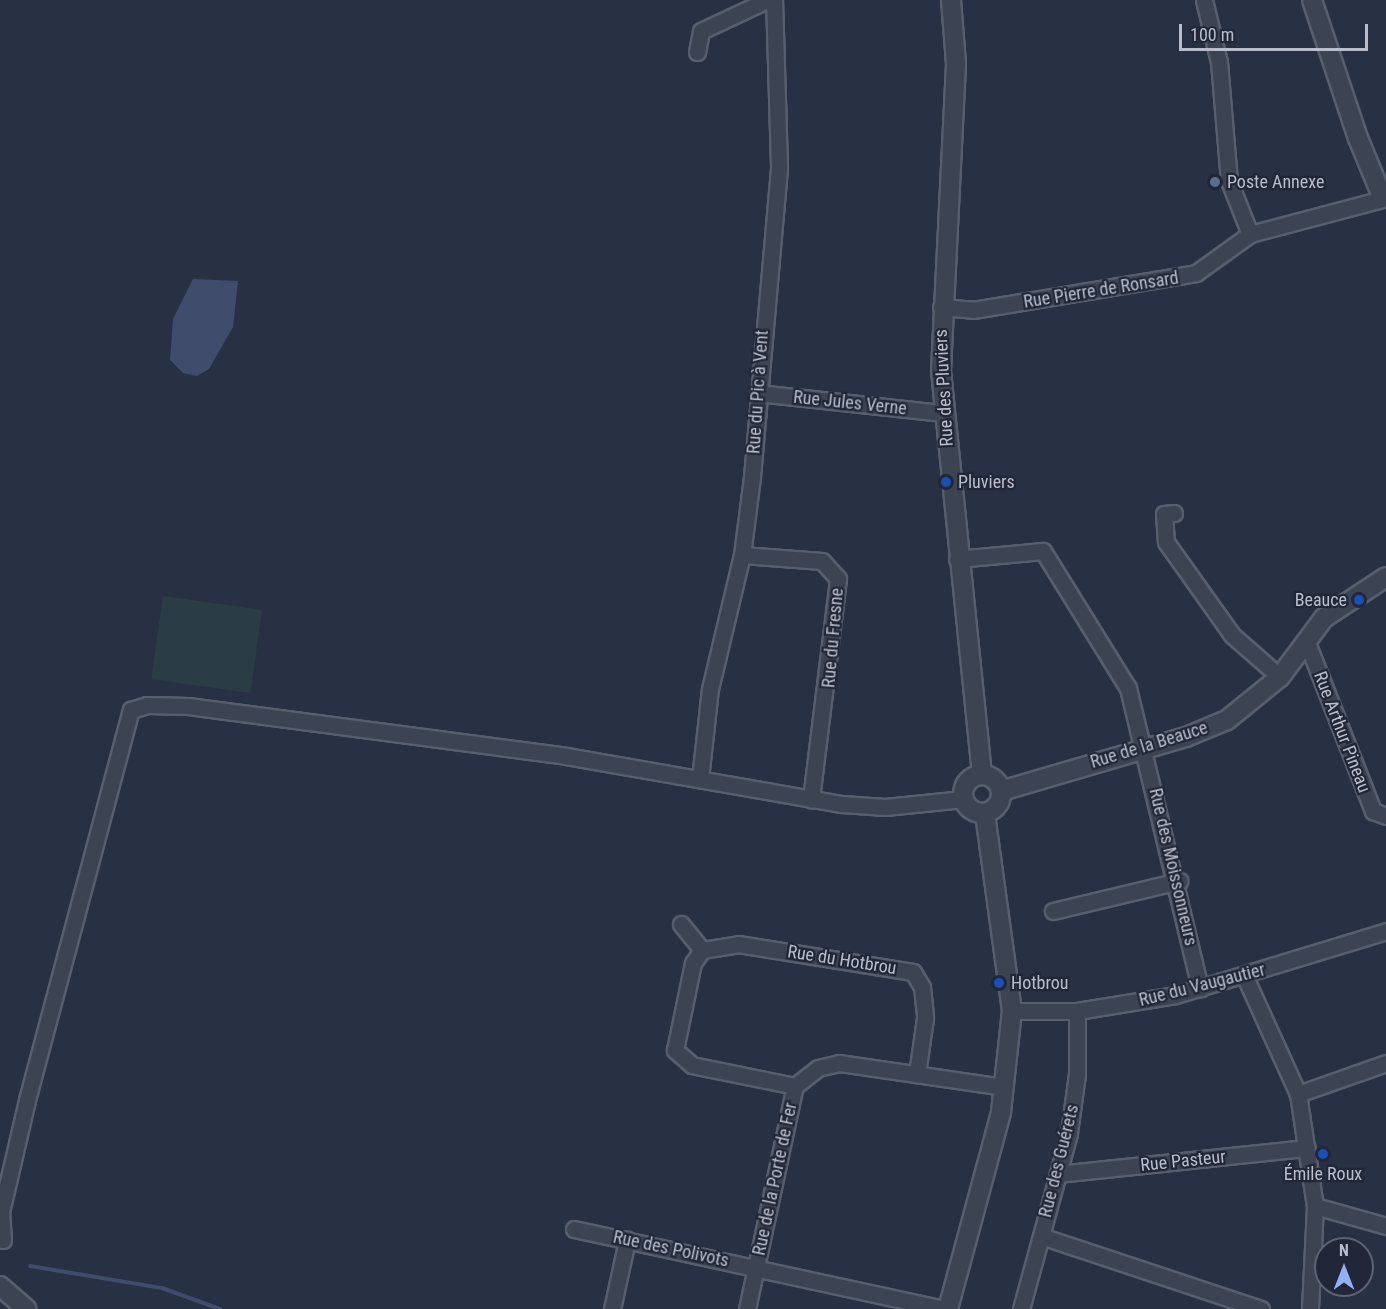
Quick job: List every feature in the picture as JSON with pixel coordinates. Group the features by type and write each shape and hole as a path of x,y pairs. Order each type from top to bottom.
{"street":[{"path":"697,52 700,31 767,0"},
{"name":"Rue du Pic à Vent","path":"700,779 710,689 742,555 758,393 779,166 774,0"},
{"name":"Rue des Pluviers","path":"951,0 956,64 941,307 942,413 982,775"},
{"path":"1204,0 1219,62 1229,181 1250,234"},
{"path":"1312,0 1359,138 1379,189 1386,192"},
{"name":"Rue Pierre de Ronsard","path":"941,307 973,310 1185,276 1250,234 1386,198"},
{"name":"Rue Jules Verne","path":"758,393 942,413"},
{"path":"1174,513 1164,514 1166,542 1232,635 1280,677"},
{"name":"Rue des Moissonneurs","path":"957,559 1043,550 1128,688 1179,881 1200,989"},
{"name":"Rue du Fresne","path":"742,555 822,561 838,579 811,799"},
{"name":"Rue de la Beauce","path":"1001,790 1227,720 1280,677 1306,640 1342,603 1386,578"},
{"name":"Rue Arthur Pineau","path":"1306,640 1373,811 1386,816"},
{"path":"3,1240 1,1212 27,1100 131,710 147,705 188,706 629,768 811,799 885,807 964,799"},
{"path":"982,775 994,779 1001,790 996,807 985,813 973,811 964,799 966,784 982,775"},
{"path":"948,1309 1004,1087 1012,1011 985,813"},
{"path":"1053,911 1179,881"},
{"path":"681,924 702,950 693,963 675,1050 692,1065 795,1086"},
{"name":"Rue du Vaugautier","path":"1012,1011 1077,1011 1200,989 1245,977 1386,931"},
{"name":"Rue du Hotbrou","path":"702,950 738,944 913,972 922,987 925,1018 917,1074"},
{"path":"1245,977 1298,1094 1315,1206 1310,1309"},
{"name":"Rue des Guérets","path":"1021,1309 1058,1174 1075,1095 1077,1011"},
{"name":"Rue de la Porte de Fer","path":"747,1309 795,1086 818,1068 839,1063 1004,1087"},
{"path":"1298,1094 1386,1064"},
{"name":"Rue Pasteur","path":"1058,1174 1307,1148"},
{"path":"1315,1206 1386,1226"},
{"name":"Rue des Polivots","path":"574,1229 944,1309"},
{"path":"1041,1236 1261,1309"},
{"path":"612,1309 627,1240"},
{"path":"0,1286 26,1309"},
{"path":"1209,1309 1214,1294"}],"shaded area":[{"path":"163,596 262,610 250,693 151,679"}],"water":[{"path":"193,279 238,281 233,327 209,369 197,376 183,373 170,360 173,319"}],"waterway":[{"path":"30,1266 162,1288 220,1309"}],"place":[{"name":"Poste Annexe","path":"1215,182"},
{"name":"Pluviers","path":"946,482"},
{"name":"Beauce","path":"1359,600"},
{"name":"Hotbrou","path":"999,983"},
{"name":"Émile Roux","path":"1323,1154"}]}
